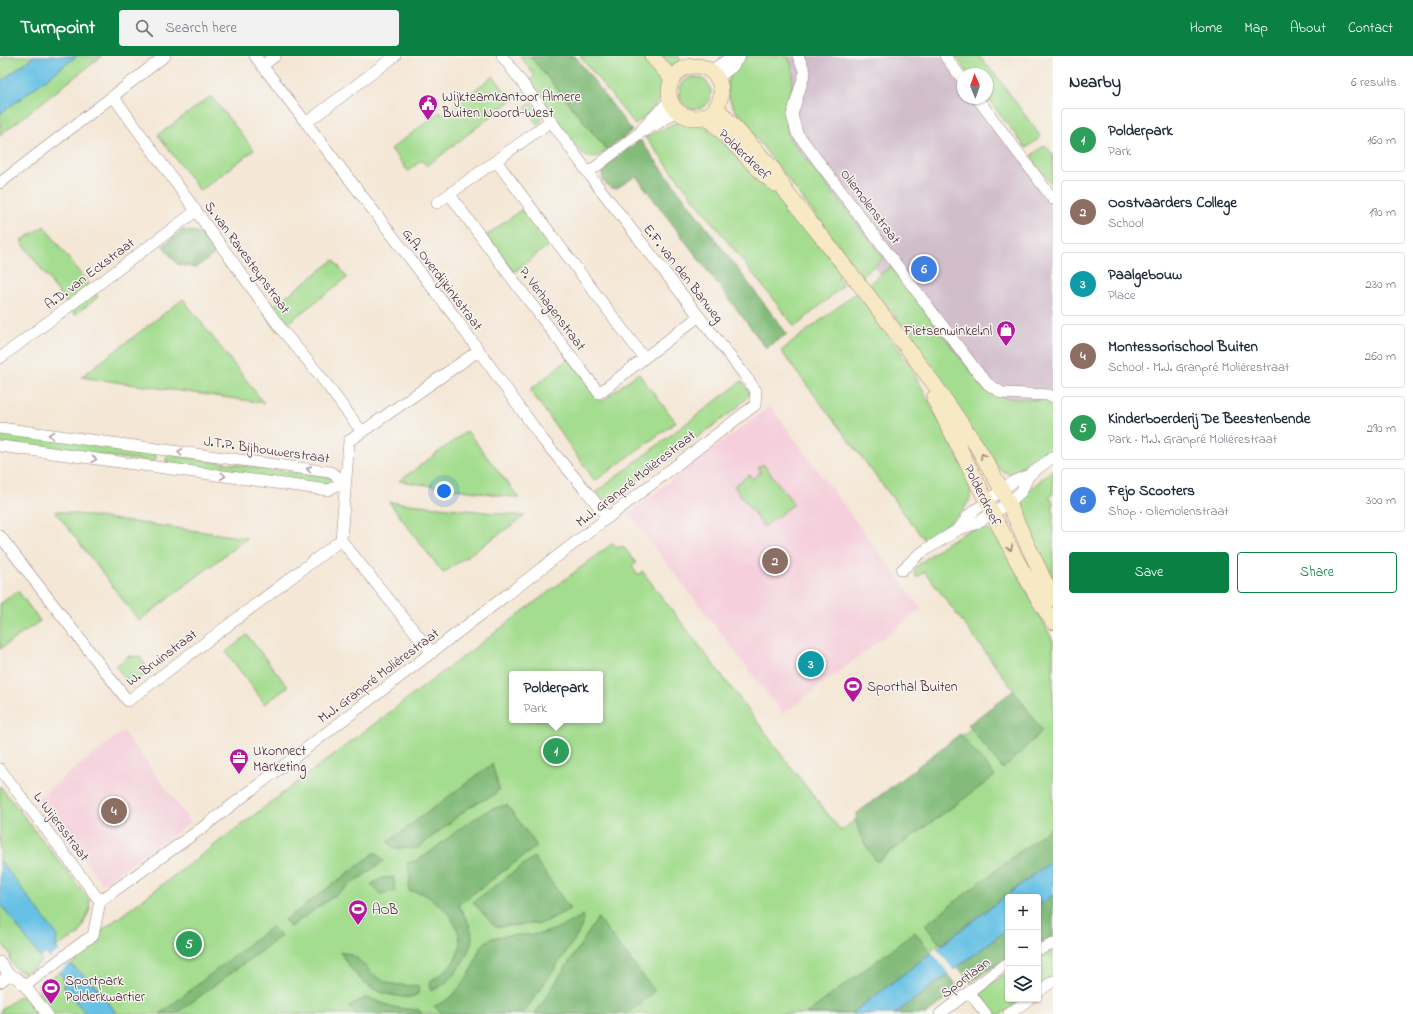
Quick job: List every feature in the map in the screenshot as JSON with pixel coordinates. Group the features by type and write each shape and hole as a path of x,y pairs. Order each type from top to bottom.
{"main road":[{"path":"652,56 672,79"},
{"path":"689,61 713,74 721,92 719,100 711,111 696,118 686,116 673,105 669,87 672,79 689,61"},
{"name":"Polderdreef","path":"711,111 764,175 786,192 851,274 919,365 978,448 1005,497 1053,599"},
{"name":"Polderdreef","path":"919,365 938,406 969,464 989,508 1022,572 1053,622"}],"street":[{"path":"0,183 165,56"},
{"name":"G.A. Overdijkinkstraat","path":"255,56 454,316 543,440 588,492 608,518"},
{"path":"262,66 275,56"},
{"path":"306,123 395,56"},
{"name":"E.F. van den Banweg","path":"502,56 551,120 588,173 756,391"},
{"path":"713,74 732,67 738,56"},
{"name":"Oliemolenstraat","path":"798,56 806,72 792,115 797,133 988,384 1002,393 1050,395 1053,397"},
{"path":"945,56 957,72"},
{"name":"S. van Ravesteynstraat","path":"114,96 282,330 318,373 362,432"},
{"path":"982,104 1053,199"},
{"path":"588,173 638,134 652,117 673,105"},
{"path":"437,203 551,120"},
{"path":"496,161 644,358"},
{"name":"P. Verhagenstraat","path":"450,194 599,393 698,317"},
{"name":"A.D. van Eckstraat","path":"0,358 196,211"},
{"path":"432,653 341,540 349,441 478,351"},
{"name":"M.J. Granpré Molièrestraat","path":"100,901 202,828 755,405 756,391"},
{"name":"J.T.P. Bijhouwerstraat","path":"0,428 330,472 345,481"},
{"name":"J.T.P. Bijhouwerstraat","path":"0,446 328,490 345,481"},
{"path":"159,467 161,449"},
{"path":"902,570 918,555 959,529 975,524 989,508 1005,497 1021,492 1029,475 1053,457"},
{"name":"W. Bruinstraat","path":"0,536 128,701 341,540"},
{"name":"L. Wijersstraat","path":"0,769 100,901"},
{"path":"25,986 84,941 93,936 100,901"},
{"path":"1041,949 1053,944"},
{"path":"0,962 9,975 17,978 25,986 47,1014"},
{"name":"Sportlaan","path":"940,1014 1005,966"},
{"path":"0,982 9,975"},
{"path":"1041,991 1051,986"},
{"path":"969,992 986,1014"},
{"path":"1009,1014 1025,1002"}],"shaded area":[{"path":"719,56 949,56 958,68 957,68 957,104 986,104 1053,192 1053,422 976,400 752,107"},
{"path":"770,406 921,609 783,714 628,513"},
{"path":"123,731 191,822 102,884 37,799"}],"green space":[{"path":"5,56 34,56 0,82 0,60"},
{"path":"77,56 102,56 0,135 0,114"},
{"path":"520,56 530,56 607,150 596,157 583,155 528,81 535,76"},
{"path":"530,56 575,56 632,131 607,150"},
{"path":"580,56 642,56 657,73 661,81 662,89 657,102 635,125"},
{"path":"661,56 678,56 681,60 672,67"},
{"path":"747,56 787,56 791,63 793,77 786,114 788,136 884,258 862,276 733,107 728,96 728,80 737,66"},
{"path":"955,56 979,56 989,68 964,68"},
{"path":"993,72 1041,137 1026,148 992,104 993,104"},
{"path":"493,76 512,100 427,166 422,160 408,171 391,149 440,112 442,115"},
{"path":"692,77 698,77 708,84 711,93 710,99 704,106 698,109 692,109 682,102 679,96 679,90 686,80"},
{"path":"211,96 254,150 200,191 158,135"},
{"path":"531,103 542,118 538,125 525,108"},
{"path":"675,123 698,124 707,127 787,201 841,272 838,278 843,286 795,327 645,137"},
{"path":"640,140 787,334 766,348 636,176 617,188 611,188 603,181 602,172 605,166"},
{"path":"1045,145 1053,155 1053,186 1035,163 1032,155"},
{"path":"522,209 550,244 514,272 486,236"},
{"path":"44,226 98,297 75,315 21,241"},
{"path":"182,230 201,233 216,253 196,268 177,264 163,246"},
{"path":"334,260 347,278 277,331 264,313"},
{"path":"891,266 983,388 997,396 1006,398 1049,400 1053,403 1053,449 1045,456 1023,471 1013,474 1005,472 994,463 894,314 883,303 869,284"},
{"path":"857,292 909,363 971,483 970,499 962,512 926,542 781,351"},
{"path":"183,299 264,403 81,377"},
{"path":"569,358 601,402 638,373 676,422 595,481 530,390"},
{"path":"742,381 750,392 736,409 606,504 596,492"},
{"path":"0,430 155,453 156,458 154,462 0,443"},
{"path":"467,431 519,498 399,481"},
{"path":"168,455 334,478 335,483 332,487 166,464"},
{"path":"763,464 794,504 764,527 734,486 749,475 752,479 761,472 758,468"},
{"path":"1053,469 1053,494 1049,497 1053,502 1053,582 1022,512 1023,500 1027,492"},
{"path":"389,502 525,516 443,573"},
{"path":"55,511 247,538 139,621"},
{"path":"979,528 987,529 1003,545 1053,641 1053,856 848,1014 117,1014 95,985 71,965 77,960 72,953 613,543 617,548 623,546 636,563 632,567 638,575 642,571 841,831 1016,693 925,572 916,577 914,571 918,565 954,538"},
{"path":"18,591 40,621 0,649 0,604"},
{"path":"247,635 288,687 265,704 226,652"},
{"path":"128,656 140,657 150,671 134,682 127,682 116,666"},
{"path":"1014,690 1042,731 1003,769 968,725"},
{"path":"960,734 995,776 877,862 860,834 856,821 856,814"},
{"path":"492,764 499,789 493,796 467,809 418,848 395,848 388,842"},
{"path":"0,786 89,899 90,909 79,934 56,947 0,860"},
{"path":"507,805 537,846 458,905 468,921 471,930 471,945 462,964 449,980 431,991 430,981 450,966 459,951 459,934 452,919 441,906 421,893 409,891 410,876 407,863 416,861 425,856 485,812"},
{"path":"1053,826 1053,860 1008,894 1005,894 1005,896 941,945 925,925"},
{"path":"376,852 384,861 290,927 285,920"},
{"path":"534,857 570,909 543,923 495,927 473,902"},
{"path":"394,877 395,891 380,894 371,884 383,878"},
{"path":"1053,895 1053,937 1041,943 1041,930 1041,904"},
{"path":"0,903 42,960 36,967 25,973 16,969 10,960 11,955 0,941"},
{"path":"583,915 583,923 577,936 523,1014 442,1014 434,1006 451,997 460,987 471,971 481,947 487,941 492,938 506,936 544,933"},
{"path":"598,918 653,989 654,993 626,1014 535,1014"},
{"path":"272,926 281,936 176,1014 160,1014"},
{"path":"1005,931 1005,960 970,982 958,967"},
{"path":"915,932 931,953 851,1014 806,1014"},
{"path":"1053,951 1053,975 1041,985 1041,966 1041,957"},
{"path":"340,952 354,956 378,978 388,983 419,986 418,994 410,997 403,997 387,994 370,987 363,982 351,968"},
{"path":"60,972 63,976 64,987 86,1014 0,1014 0,1011 19,996 26,997 36,1009 45,1002 39,993 39,985"},
{"path":"1005,974 1005,1002 1018,1002 1002,1014 995,1014 979,993"},
{"path":"948,975 958,989 927,1014 895,1014"},
{"path":"365,998 394,1007 419,1010 422,1014 355,1014 349,1006"}],"water":[{"path":"34,56 77,56 0,114 0,82"},
{"path":"0,860 57,935 56,947 71,965 95,985 117,1014 86,1014 64,987 63,976 46,953 41,958 0,904"},
{"path":"1053,860 1053,895 1041,904 1041,894 1008,894"},
{"path":"1005,897 1005,931 895,1014 851,1014"}],"pier":[{"path":"936,947 955,972 950,975 931,951"},
{"path":"61,949 72,962 58,973 48,959"}],"place":[{"name":"Wijkteamkantoor Almere Buiten Noord-West","path":"428,121"},
{"name":"Fejo Scooters","path":"924,269"},
{"name":"Fietsenwinkel.nl","path":"1006,347"},
{"name":"Oostvaarders College","path":"775,561"},
{"name":"Paalgebouw","path":"811,664"},
{"name":"Sporthal Buiten","path":"853,703"},
{"name":"Polderpark","path":"556,751"},
{"name":"Ukonnect Marketing","path":"239,775"},
{"name":"Montessorischool Buiten","path":"114,811"},
{"name":"AOB","path":"358,926"},
{"name":"Kinderboerderij De Beestenbende","path":"189,944"},
{"name":"Sportpark Polderkwartier","path":"51,1005"}]}
